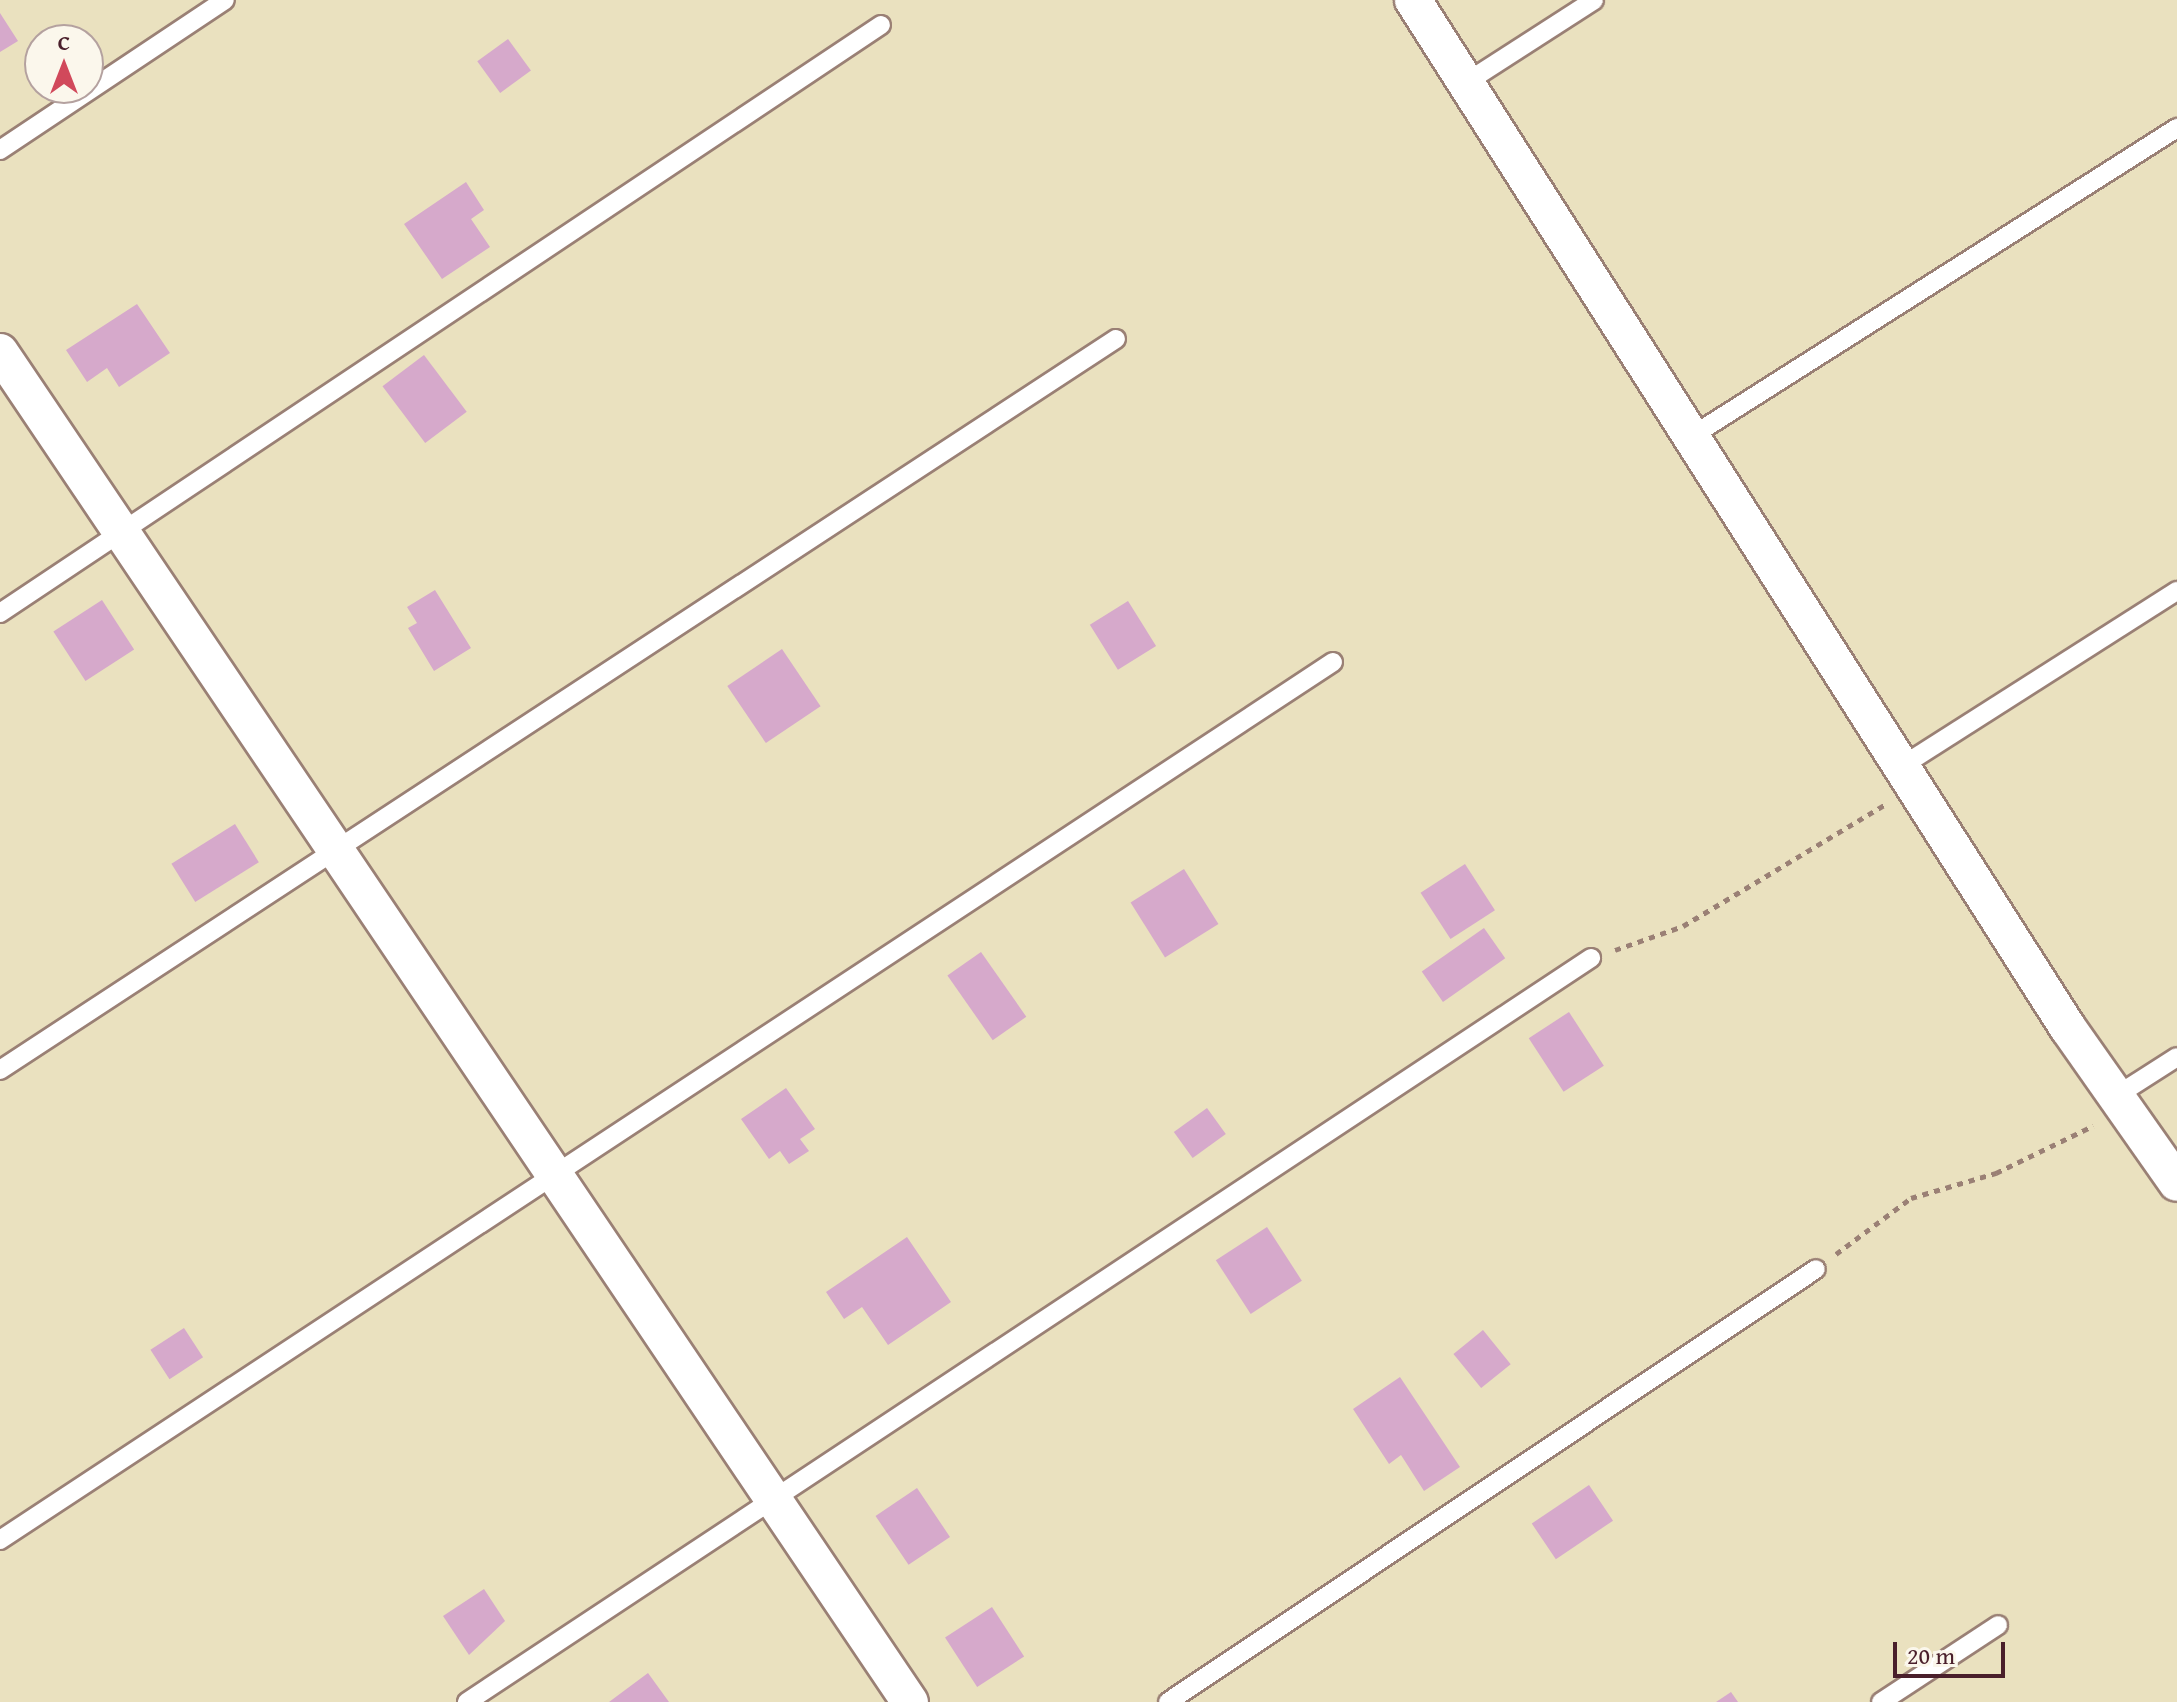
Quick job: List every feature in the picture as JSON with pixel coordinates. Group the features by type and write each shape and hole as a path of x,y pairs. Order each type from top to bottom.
{"street":[{"path":"1413,0 1907,774 2116,1096 2177,1183"},
{"path":"0,352 559,1176 910,1702"}],"lane":[{"path":"0,150 225,0"},
{"path":"1467,82 1594,0"},
{"path":"0,613 881,25"},
{"path":"1692,436 2177,128"},
{"path":"0,1070 340,852 1116,339"},
{"path":"1907,774 2177,591"},
{"path":"0,1540 559,1176 1333,662"},
{"path":"467,1702 1591,958"},
{"path":"2116,1096 2177,1057"},
{"path":"1168,1702 1816,1269"},
{"path":"1881,1702 1998,1625"}],"path":[{"path":"1591,958 1683,926 1907,774"},
{"path":"1816,1269 1911,1198 1996,1173 2105,1120 2116,1096"}],"building":[{"path":"0,13 18,41 0,52"},
{"path":"508,39 531,71 500,93 477,61"},
{"path":"466,182 484,210 471,219 490,247 442,279 404,224"},
{"path":"137,304 170,353 119,387 107,368 87,382 66,350"},
{"path":"424,355 467,412 425,443 382,386"},
{"path":"435,590 471,648 434,671 408,628 417,623 407,607"},
{"path":"102,600 134,649 85,681 53,632"},
{"path":"1128,601 1156,646 1118,670 1090,625"},
{"path":"782,649 821,706 766,743 727,686"},
{"path":"235,824 259,862 195,902 171,864"},
{"path":"1465,864 1495,910 1451,939 1421,893"},
{"path":"1184,869 1218,924 1165,958 1131,902"},
{"path":"1484,928 1505,958 1443,1002 1422,972"},
{"path":"981,952 1026,1017 993,1040 947,976"},
{"path":"1569,1012 1604,1066 1564,1092 1529,1038"},
{"path":"786,1088 815,1129 800,1139 809,1151 789,1164 780,1151 769,1159 741,1119"},
{"path":"1207,1108 1226,1134 1193,1158 1174,1132"},
{"path":"1267,1227 1302,1281 1251,1314 1216,1260"},
{"path":"907,1237 951,1302 888,1345 862,1307 844,1319 826,1292"},
{"path":"184,1328 203,1357 170,1379 150,1350"},
{"path":"1483,1330 1511,1364 1481,1388 1453,1354"},
{"path":"1400,1377 1460,1467 1424,1491 1401,1455 1389,1464 1353,1409"},
{"path":"1589,1485 1613,1521 1556,1559 1532,1524"},
{"path":"917,1488 950,1537 909,1565 876,1516"},
{"path":"484,1589 505,1621 469,1655 443,1616"},
{"path":"992,1607 1024,1656 977,1687 945,1637"},
{"path":"648,1673 669,1702 609,1702"},
{"path":"1731,1692 1738,1702 1716,1702"}]}
